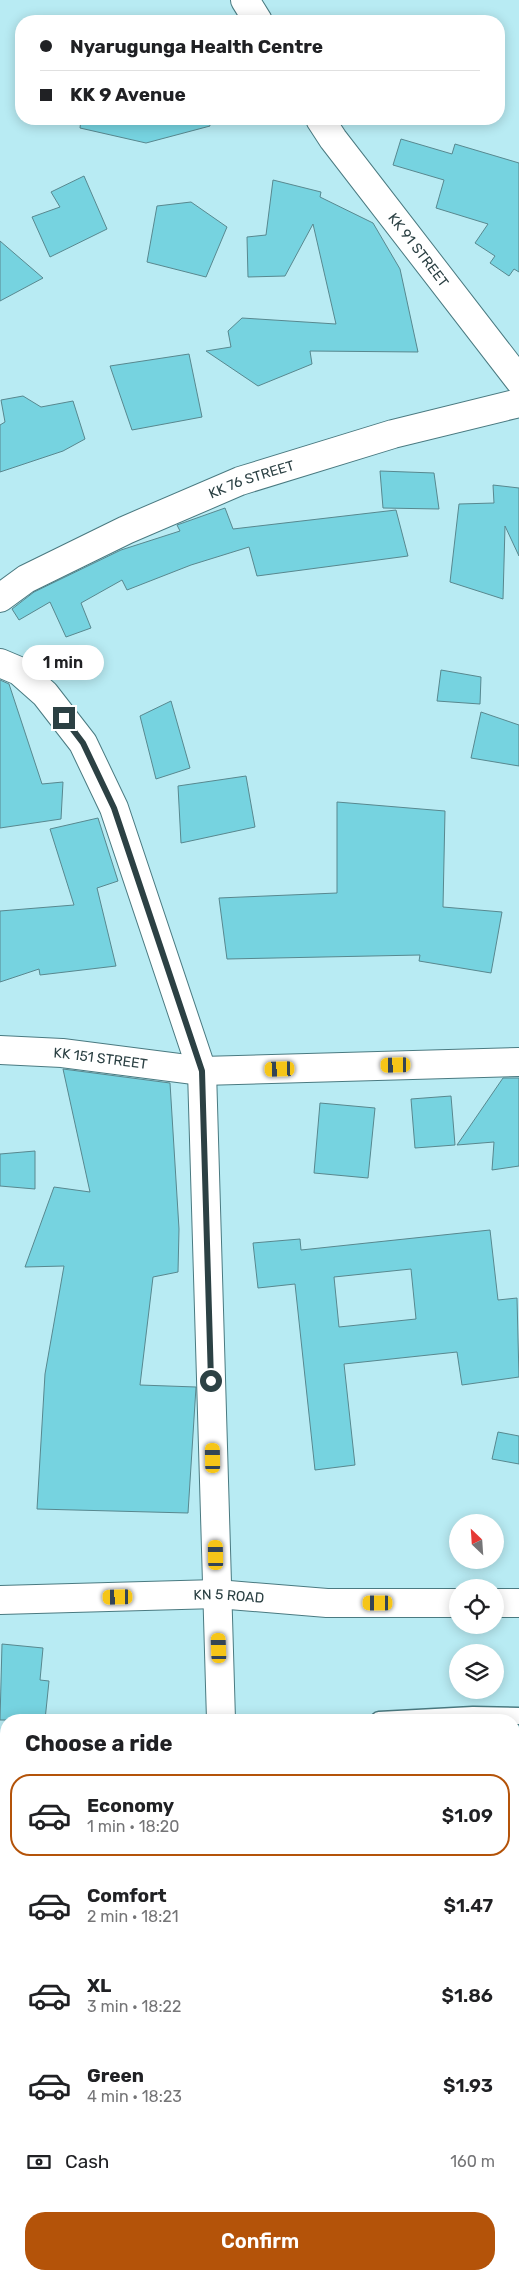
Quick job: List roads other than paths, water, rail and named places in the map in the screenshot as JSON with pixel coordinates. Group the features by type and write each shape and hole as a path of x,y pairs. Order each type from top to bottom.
{"main road":[{"path":"245,0 254,15"},
{"name":"KK 91 STREET","path":"323,125 332,140 519,380"},
{"name":"KK 76 STREET","path":"0,598 26,579 126,530 240,481 392,434 519,403"},
{"path":"0,663 19,671 45,694 83,743 114,808 202,1071 221,1714"},
{"name":"KK 151 STREET","path":"0,1050 62,1053 202,1071 519,1062"},
{"name":"KN 5 ROAD","path":"0,1600 217,1594 327,1603 449,1603"},
{"path":"504,1603 519,1602"}]}
